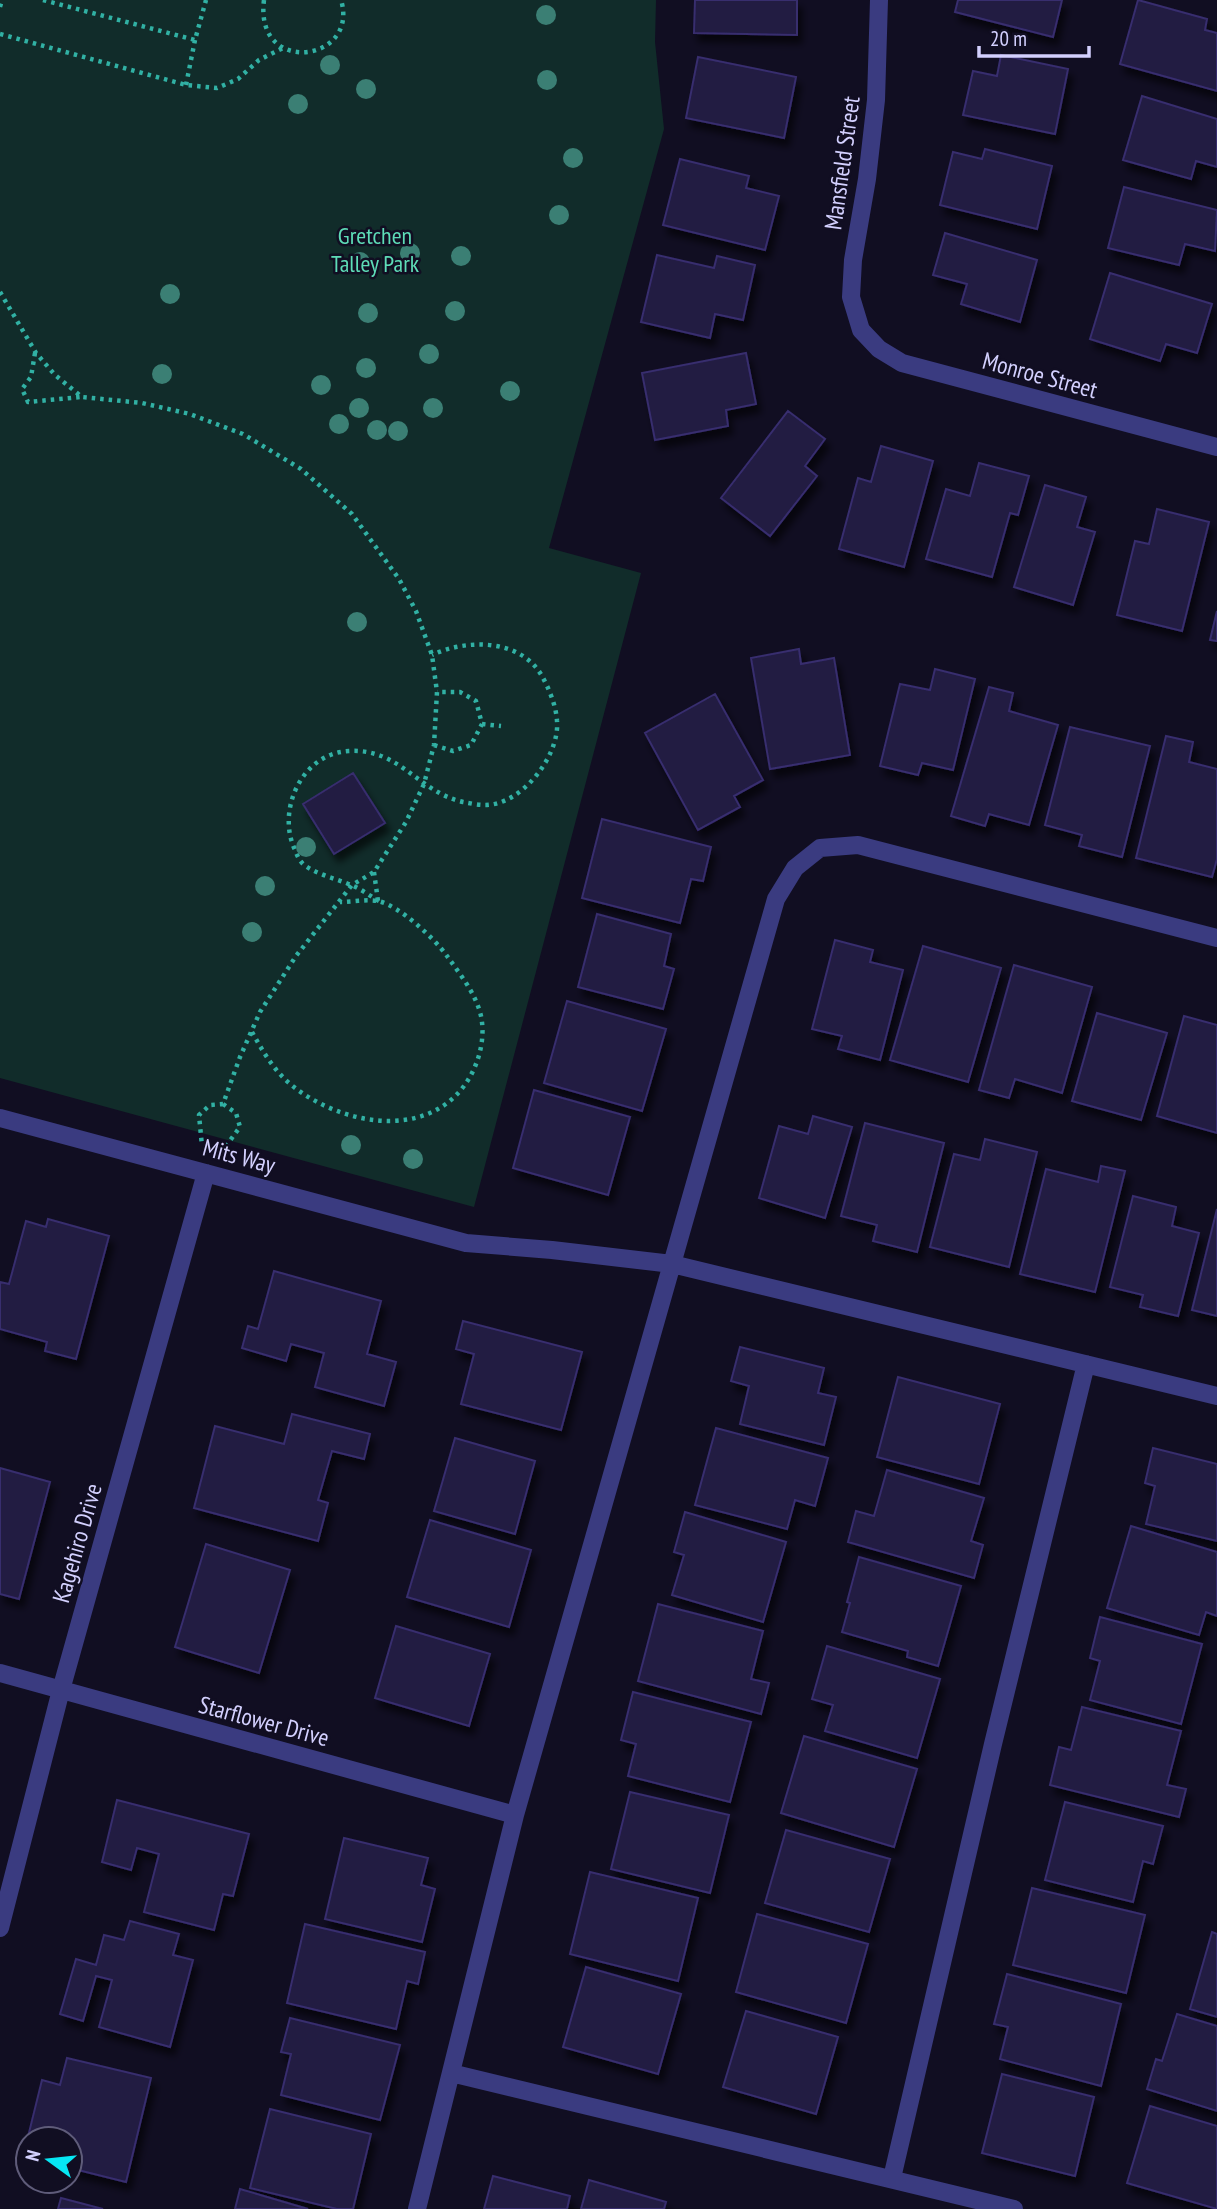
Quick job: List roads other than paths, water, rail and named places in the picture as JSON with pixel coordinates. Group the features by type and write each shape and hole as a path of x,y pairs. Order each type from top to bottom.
{"street":[{"name":"Mansfield Street","path":"861,330 851,297 853,260 867,179 876,100 879,0"},
{"name":"Monroe Street","path":"861,330 879,349 902,363 1217,447"},
{"path":"417,2209 516,1815 776,898 794,868 820,848 858,845 1217,938"},
{"name":"Mits Way","path":"0,1118 466,1242 672,1264 1217,1396"},
{"name":"Kagehiro Drive","path":"0,1928 61,1690 206,1173"},
{"path":"892,2178 993,1744 1086,1364"},
{"name":"Starflower Drive","path":"0,1673 516,1815"},
{"path":"451,2073 1014,2209"}],"park label":[{"name":"Gretchen Talley Park","path":"375,249"}]}
